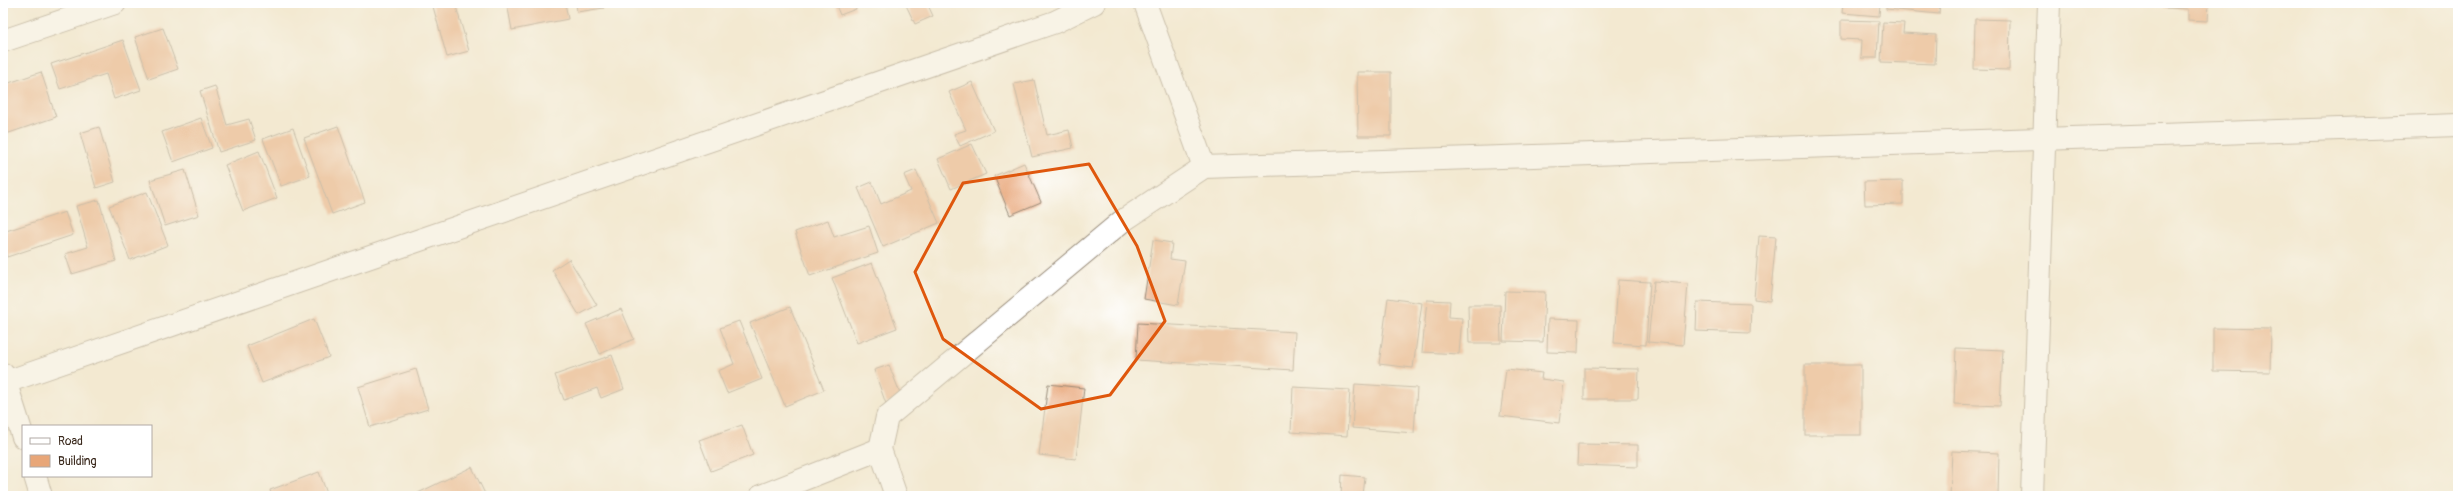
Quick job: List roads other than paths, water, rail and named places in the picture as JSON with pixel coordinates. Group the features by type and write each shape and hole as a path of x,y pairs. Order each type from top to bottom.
{"street":[{"path":"3,40 115,3"},
{"path":"22,434 4,378 1055,22 1094,3"},
{"path":"1145,3 1204,167"},
{"path":"2032,496 2049,3"},
{"path":"896,496 880,449 887,417 1121,222 1204,167 2458,125"},
{"path":"761,496 880,449"},
{"path":"35,477 42,496"}]}
